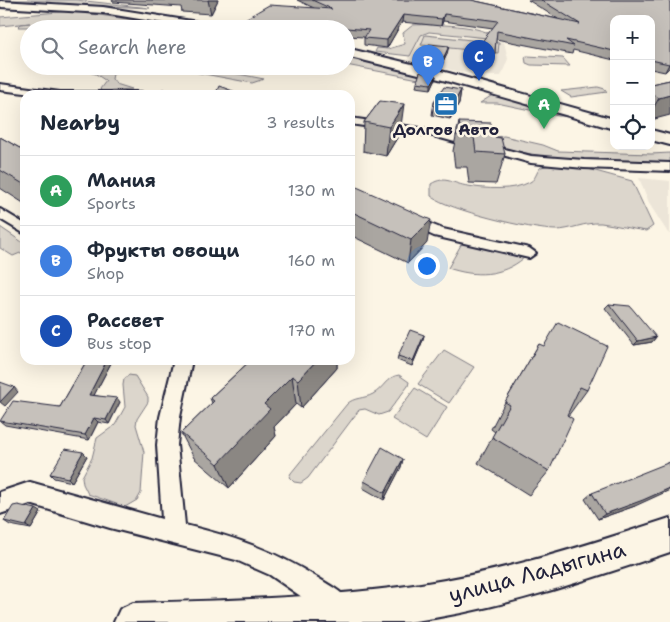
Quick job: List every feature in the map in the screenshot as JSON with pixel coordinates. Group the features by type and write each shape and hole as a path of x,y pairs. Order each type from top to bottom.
{"main road":[{"path":"0,4 103,10 166,20"},
{"path":"355,54 444,76 610,123"},
{"path":"655,136 670,140"},
{"name":"улица Ладыгина","path":"133,622 343,612 422,602 528,579 670,535"}],"street":[{"path":"0,87 22,90"},
{"path":"0,96 20,97"},
{"path":"355,122 434,133 537,160 584,164 670,167"},
{"path":"0,214 20,227"},
{"path":"394,214 439,233 529,253"},
{"path":"175,534 166,445 181,365"},
{"path":"0,504 30,493 110,517 237,549 278,567 335,602 343,612"}],"shaded area":[{"path":"76,0 150,8 0,1"},
{"path":"71,11 134,20 20,20 20,24 0,26 0,17"},
{"path":"413,25 445,25 470,28 481,30 497,39 429,32 421,35 410,56 375,52 377,48 388,49 405,44 403,33"},
{"path":"418,33 504,42 508,59 501,76 480,76 408,61 408,36"},
{"path":"425,35 499,43 498,53 421,45"},
{"path":"525,57 563,58 570,66 531,65 526,63"},
{"path":"355,59 426,76 424,80 355,67"},
{"path":"97,75 113,75 112,79 116,84 132,89 101,90 106,81"},
{"path":"210,75 243,75 264,79 252,83"},
{"path":"598,87 605,89 607,92 571,97 561,91"},
{"path":"491,96 502,97 564,116 497,103 480,103"},
{"path":"459,126 493,137 504,136 543,145 558,151 670,153 670,163 566,159 527,153 457,134 456,131"},
{"path":"551,165 588,169 632,181 653,226 646,231 601,223 562,230 529,227 472,213 431,196 431,184 436,181 445,180 475,187 516,187 534,179 541,167"},
{"path":"639,178 670,181 670,234 650,205"},
{"path":"0,227 20,241 20,253 13,256 0,248"},
{"path":"462,243 524,258 506,269 488,274 468,273 448,268"},
{"path":"444,350 474,367 449,403 418,384"},
{"path":"129,375 135,376 148,397 148,402 137,419 136,425 144,452 141,493 137,500 125,507 88,494 82,477 92,458 97,438 115,425 125,407 123,385 124,379"},
{"path":"399,375 409,382 408,386 388,412 379,415 365,409 359,410 308,478 301,483 294,482 289,477 347,404 353,400 373,394 388,380"},
{"path":"415,388 447,407 426,440 392,419"}],"building":[{"path":"312,0 471,0 580,24 541,0 670,0 670,63 655,61 655,15 610,15 610,50 566,40 574,46 497,31 494,60 469,58 498,21 444,14 442,19 403,15 387,40 364,38 369,30 355,29 355,20 245,19 269,5 332,9"},
{"path":"429,44 449,46 442,61 424,57"},
{"path":"420,72 436,76 431,84 417,82"},
{"path":"670,80 670,95 659,98 655,96 655,83"},
{"path":"219,86 230,90 217,90"},
{"path":"444,87 461,90 453,105 434,102"},
{"path":"380,101 404,104 389,127 364,122"},
{"path":"459,122 491,123 495,137 501,138 505,154 476,152 474,137 462,137"},
{"path":"0,137 20,148 20,182 0,170"},
{"path":"355,186 431,220 411,240 355,213"},
{"path":"609,304 630,306 656,337 638,341"},
{"path":"558,322 607,346 587,390 580,387 567,415 573,419 549,471 492,437 510,405 505,402 539,344 544,346"},
{"path":"410,330 424,335 413,361 398,356"},
{"path":"84,365 104,365 89,395 117,398 106,420 94,418 85,435 0,421 13,401 60,407"},
{"path":"246,365 312,365 298,380 292,376 264,404 270,409 218,464 181,433 214,401 210,398"},
{"path":"0,382 14,387 0,402"},
{"path":"382,447 403,459 385,493 364,481"},
{"path":"65,449 83,452 68,478 50,474"},
{"path":"670,462 670,488 643,500 605,514 592,493"},
{"path":"18,505 36,509 26,526 4,521 13,506"}],"place":[{"name":"Рассвет","path":"479,81"},
{"name":"Фрукты овощи","path":"428,86"},
{"name":"Долгов Авто","path":"446,104"},
{"name":"Мания","path":"544,129"}]}
